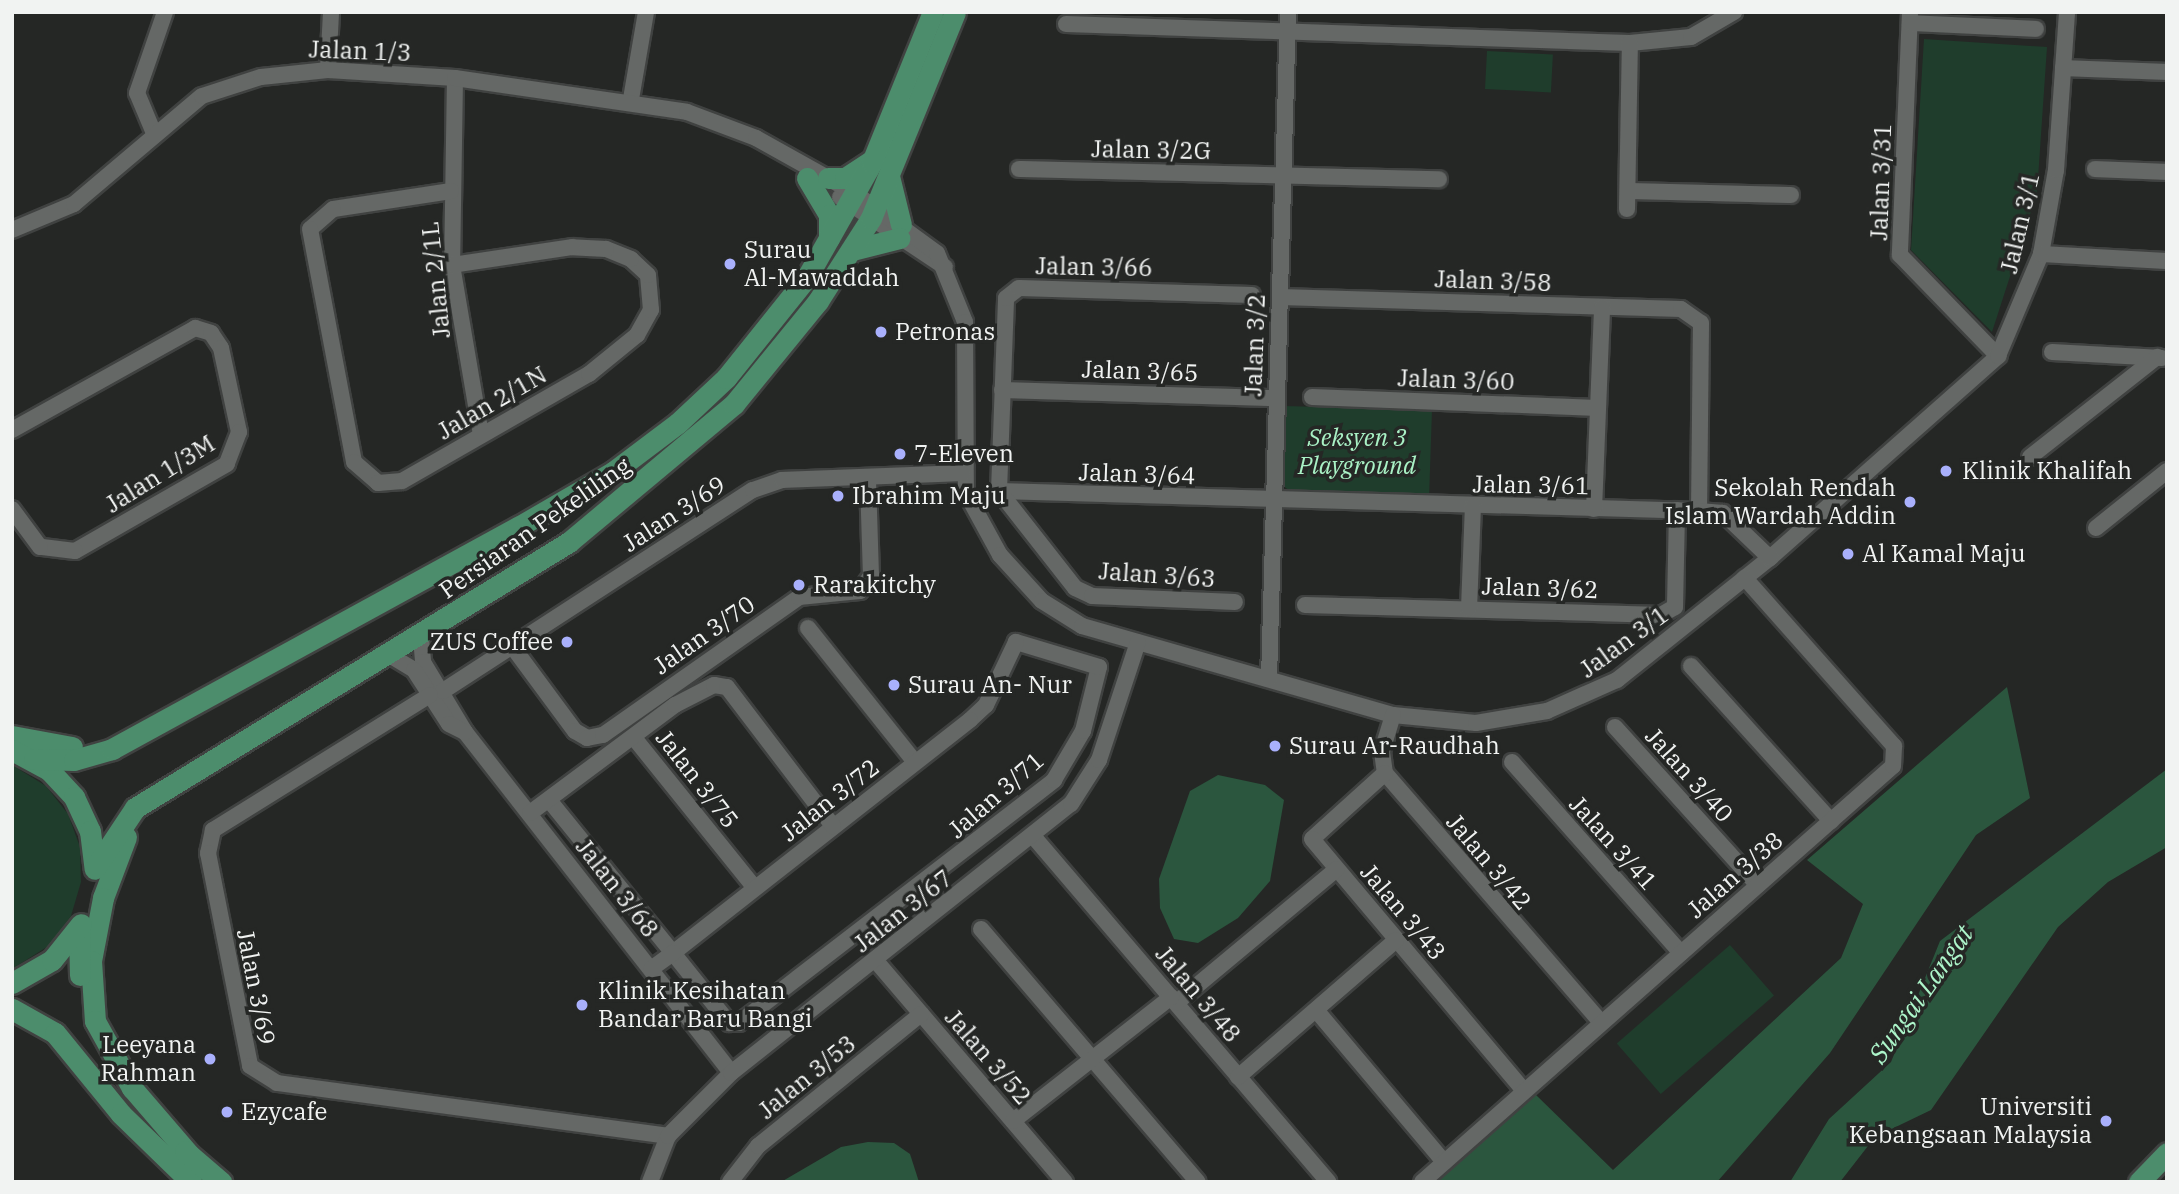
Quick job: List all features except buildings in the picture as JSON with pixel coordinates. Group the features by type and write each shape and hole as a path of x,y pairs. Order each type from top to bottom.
{"main road":[{"name":"Persiaran Pekeliling","path":"34,759 74,760 141,733 624,464 726,378 829,240 872,162 933,12"},
{"name":"Persiaran Pekeliling","path":"95,868 124,819 179,779 421,638 569,542 701,436 763,374 852,250 889,176 955,12"},
{"path":"829,240 829,215 817,178 845,178 872,162"},
{"path":"852,250 901,232 889,176"},
{"path":"12,737 70,747 141,733"},
{"path":"12,750 34,759 74,797 90,831 95,868 79,928 81,1010 91,1045 116,1085 193,1159 221,1182"},
{"path":"179,779 118,851 103,898 90,988 107,1052 193,1159"},
{"path":"12,984 52,960 79,928"},
{"path":"12,1009 55,1034 182,1175"},
{"path":"12,1022 59,1052 123,1129 182,1175"},
{"path":"2139,1182 2167,1153"}],"street":[{"path":"153,131 138,93 165,12"},
{"path":"328,69 331,12"},
{"path":"631,99 646,12"},
{"name":"Jalan 3/2","path":"1269,678 1288,12"},
{"path":"1066,24 1630,43 1691,37 1734,12"},
{"name":"Jalan 3/1","path":"853,199 945,267 965,322 963,473 980,525 1042,601 1082,626 1393,715 1476,723 1582,699 1617,680 1770,558 1998,356 2041,254 2056,170 2067,12"},
{"path":"1910,18 2036,29"},
{"name":"Jalan 3/31","path":"1910,18 1900,255 1998,356"},
{"path":"1627,209 1630,43"},
{"path":"2063,68 2167,72"},
{"name":"Jalan 1/3","path":"12,230 74,204 153,131 230,85 328,69 455,78 631,99 687,112 747,138 853,199"},
{"name":"Jalan 2/1L","path":"455,78 451,191 452,265 481,435"},
{"name":"Jalan 3/2G","path":"1019,169 1439,179"},
{"path":"2095,169 2167,172"},
{"name":"Jalan 2/1N","path":"451,191 321,213 309,239 360,473 377,482 402,481 624,348 652,310 651,282 631,259 606,249 572,247 452,265"},
{"path":"1628,191 1791,195"},
{"path":"2041,254 2167,261"},
{"name":"Jalan 3/66","path":"999,491 1006,298 1019,288 1252,295"},
{"name":"Jalan 3/58","path":"1280,297 1681,309 1701,323 1699,511"},
{"path":"1594,509 1601,307"},
{"name":"Jalan 1/3M","path":"12,430 187,330 211,333 220,348 239,432 234,455 91,544 48,551 14,516"},
{"path":"2052,352 2162,358"},
{"path":"2030,457 2162,358"},
{"name":"Jalan 3/65","path":"1002,390 1277,398"},
{"name":"Jalan 3/60","path":"1312,397 1598,408"},
{"path":"2096,528 2167,471"},
{"name":"Jalan 3/69","path":"668,1136 277,1083 250,1066 208,853 213,830 512,646 753,490 782,480 963,473"},
{"name":"Jalan 3/70","path":"512,646 575,731 587,738 603,735 799,597 860,590 871,576 868,478"},
{"name":"Jalan 3/64","path":"999,491 1273,502"},
{"name":"Jalan 3/63","path":"999,491 1075,588 1092,596 1235,602"},
{"name":"Jalan 3/61","path":"1273,502 1723,513 1770,558"},
{"path":"1469,608 1473,506"},
{"name":"Jalan 3/62","path":"1305,605 1661,615 1675,607 1677,510"},
{"name":"Jalan 3/38","path":"1422,1182 1893,766 1894,746 1745,578"},
{"path":"808,628 915,762"},
{"name":"Jalan 3/68","path":"421,638 423,662 437,693"},
{"name":"Jalan 3/71","path":"673,953 729,1023 752,1019 1054,780 1083,730 1099,667 1023,642 1010,647"},
{"name":"Jalan 3/67","path":"650,1182 668,1136 731,1073 876,961 1071,804 1099,760 1138,642"},
{"name":"Jalan 3/72","path":"650,969 986,705 1010,647"},
{"name":"Jalan 3/68","path":"391,656 414,670 437,693 731,1073"},
{"path":"1690,666 1831,821"},
{"name":"Jalan 3/75","path":"755,888 635,739 675,705 705,686 727,687 833,826"},
{"path":"1385,773 1382,752 1393,715"},
{"name":"Jalan 3/40","path":"1615,727 1758,886"},
{"path":"530,813 635,739"},
{"name":"Jalan 3/41","path":"1512,762 1681,953"},
{"name":"Jalan 3/43","path":"1385,773 1315,831 1312,839 1524,1091"},
{"name":"Jalan 3/42","path":"1385,773 1601,1022"},
{"path":"549,800 673,953"},
{"name":"Jalan 3/48","path":"1033,836 1328,1182"},
{"path":"1013,1121 1173,1000 1337,869"},
{"path":"981,929 1198,1182"},
{"path":"1238,1077 1396,940"},
{"name":"Jalan 3/52","path":"876,961 1065,1182"},
{"path":"1316,1010 1444,1162"},
{"name":"Jalan 3/53","path":"730,1182 758,1146 921,1014"}],"green space":[{"path":"1924,39 2047,47 2037,193 1992,332 1911,250"},
{"path":"1487,51 1553,54 1551,92 1485,89"},
{"name":"Seksyen 3 Playground","path":"1284,406 1432,410 1429,499 1294,494 1282,485"},
{"path":"12,765 46,786 68,814 80,847 81,882 71,916 50,945 12,969"},
{"path":"1730,945 1774,996 1661,1094 1617,1043"}],"shaded area":[{"path":"2007,687 2030,798 1976,835 1830,1053 1717,1182 1433,1182 1535,1094 1613,1170 1841,958 1863,904 1807,860"},
{"path":"2167,769 2167,847 2108,882 2058,927 1931,1110 1875,1137 1840,1182 1790,1182 1829,1119 1891,1062 1940,941"},
{"path":"1218,775 1265,785 1284,800 1270,881 1238,918 1198,943 1174,939 1160,908 1159,879 1190,791"},
{"path":"868,1142 894,1143 910,1154 919,1182 781,1182 841,1147"}],"place":[{"name":"Surau Al-Mawaddah","path":"730,264"},
{"name":"Petronas","path":"881,332"},
{"name":"7-Eleven","path":"900,454"},
{"name":"Klinik Khalifah","path":"1946,471"},
{"name":"Ibrahim Maju","path":"838,496"},
{"name":"Sekolah Rendah Islam Wardah Addin","path":"1910,502"},
{"name":"Al Kamal Maju","path":"1848,554"},
{"name":"Rarakitchy","path":"799,585"},
{"name":"ZUS Coffee","path":"567,642"},
{"name":"Surau An- Nur","path":"894,685"},
{"name":"Surau Ar-Raudhah","path":"1275,746"},
{"name":"Klinik Kesihatan Bandar Baru Bangi","path":"582,1005"},
{"name":"Leeyana Rahman","path":"210,1059"},
{"name":"Ezycafe","path":"227,1112"},
{"name":"Universiti Kebangsaan Malaysia","path":"2106,1121"}],"water label":[{"name":"Sungai Langat","path":"1921,994"}]}
